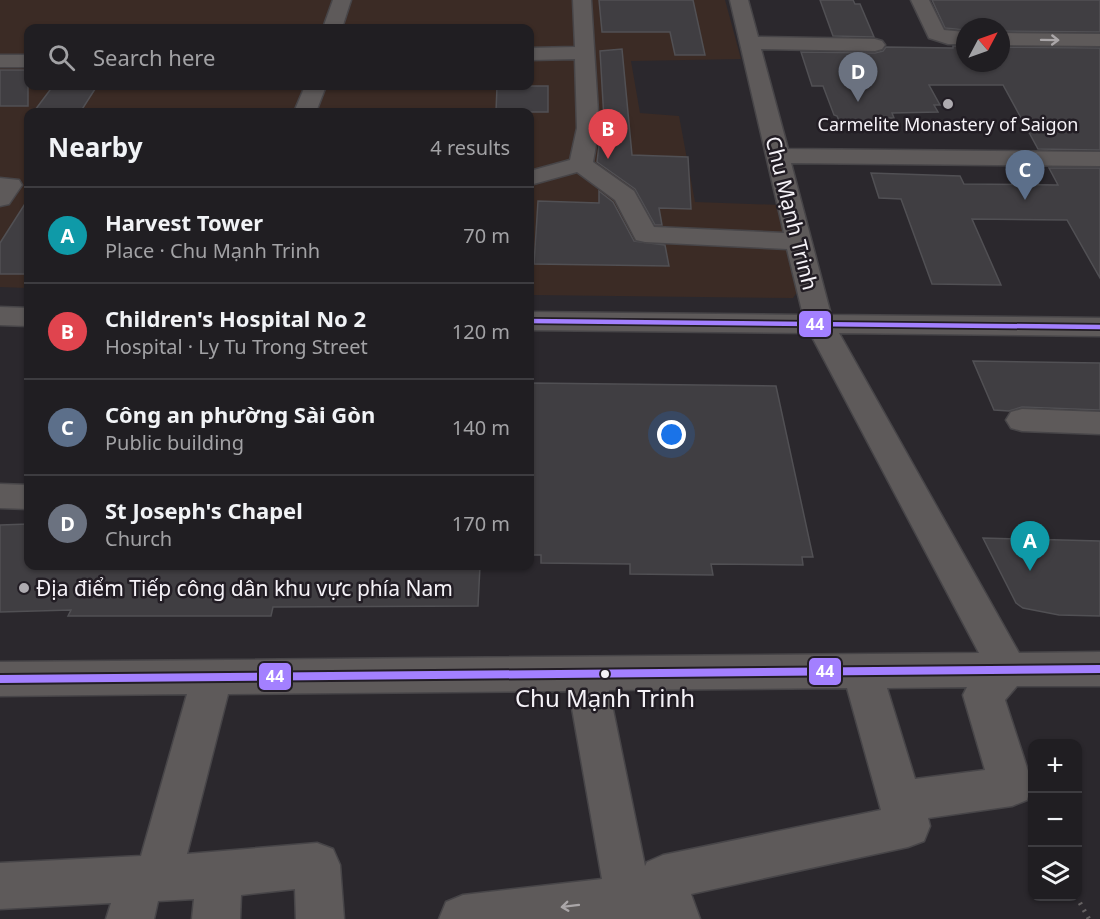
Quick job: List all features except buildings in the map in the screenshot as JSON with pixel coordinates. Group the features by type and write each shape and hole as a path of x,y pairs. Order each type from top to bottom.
{"street":[{"path":"334,24 342,0"},
{"path":"581,164 588,128 582,0"},
{"name":"Chu Mạnh Trinh","path":"739,0 819,323 1008,670"},
{"path":"920,0 936,34 956,38"},
{"path":"1010,39 1100,40"},
{"path":"750,43 875,45"},
{"path":"534,54 585,53"},
{"path":"0,61 24,61"},
{"path":"307,108 313,90"},
{"path":"777,156 1100,159"},
{"path":"534,177 581,164"},
{"path":"581,164 625,196 645,234 799,242"},
{"path":"0,316 24,317"},
{"path":"534,321 1100,327"},
{"path":"1022,420 1100,423"},
{"path":"0,496 24,496"},
{"path":"0,679 1100,669"},
{"path":"900,801 1012,786 982,695 1008,670"},
{"path":"676,919 663,878 908,826 862,671"},
{"path":"463,919 630,909 586,674"},
{"path":"143,892 212,677"},
{"path":"0,886 143,892 219,874 317,865 320,919"},
{"path":"216,919 219,874"}],"path":[{"path":"1078,901 1089,919"}],"shaded area":[{"path":"0,0 725,0 741,59 631,61 640,113 679,116 695,202 780,205 802,285 793,298 534,295 534,108 24,108 24,288 0,287"}],"transit line":[{"name":"44","path":"534,321 1100,327"},
{"name":"44","path":"0,679 1100,669"}],"place":[{"name":"St Joseph's Chapel","path":"858,102"},
{"name":"Carmelite Monastery of Saigon","path":"948,104"},
{"name":"Children's Hospital No 2","path":"608,159"},
{"name":"Công an phường Sài Gòn","path":"1025,200"},
{"name":"Harvest Tower","path":"1030,571"},
{"name":"Địa điểm Tiếp công dân khu vực phía Nam","path":"24,588"},
{"name":"Chu Mạnh Trinh","path":"605,674"}]}
